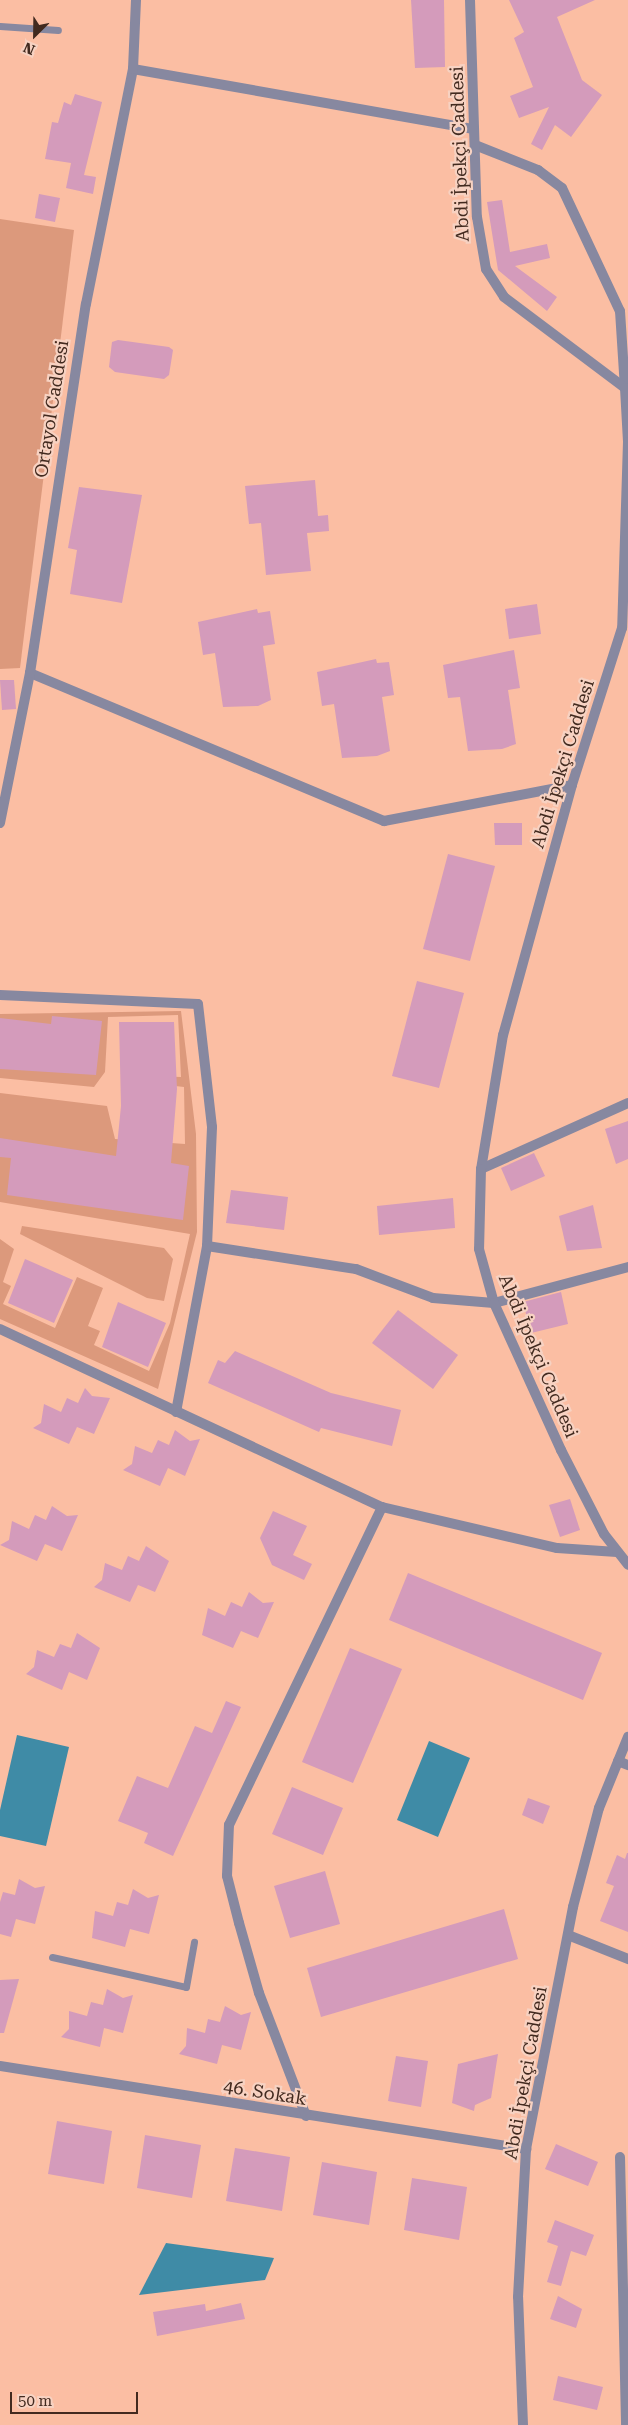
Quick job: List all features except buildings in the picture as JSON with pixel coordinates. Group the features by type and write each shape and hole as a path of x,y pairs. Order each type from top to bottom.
{"street":[{"name":"Ortayol Caddesi","path":"0,823 30,672 83,323 133,69 136,0"},
{"name":"Abdi İpekçi Caddesi","path":"470,0 480,248 494,285 504,297 625,388 628,442 622,628 572,785 503,1035 481,1169 479,1249 494,1303 561,1450 617,1552 628,1565"},
{"path":"133,69 474,128"},
{"path":"475,145 538,170 562,188 624,310 625,388"},
{"path":"30,672 384,821 572,785"},
{"path":"0,995 198,1004 212,1127 207,1246 176,1412"},
{"path":"481,1169 628,1103"},
{"path":"207,1246 356,1269 433,1298 494,1303 628,1267"},
{"path":"0,1329 382,1507 557,1548 617,1552"},
{"path":"306,2116 259,1992 239,1923 227,1876 229,1825 382,1507"},
{"name":"Abdi İpekçi Caddesi","path":"523,2425 518,2297 526,2149 568,1935 599,1808 628,1737"},
{"path":"618,1761 628,1765"},
{"path":"568,1935 628,1959"},
{"name":"46. Sokak","path":"1,2069 526,2149"},
{"path":"620,2157 624,2247 626,2425"}],"lane":[{"path":"0,26 58,30"},
{"path":"52,1957 186,1988 194,1942"}],"shaded area":[{"path":"0,219 74,230 20,668 0,669"},
{"path":"181,1011 196,1134 197,1232 158,1389 0,1319 0,1239 14,1249 3,1282 11,1286 3,1304 55,1328 77,1277 103,1288 88,1326 100,1331 94,1345 149,1371 170,1323 190,1234 0,1202 0,1093 107,1106 115,1139 185,1144 184,1087 123,1080 122,1075 181,1077 178,1015 108,1017 105,1072 94,1087 0,1078 0,1014"},
{"path":"22,1226 164,1248 173,1259 164,1301 147,1298 20,1234"}],"water":[{"path":"17,1735 69,1747 46,1846 0,1836 0,1810"},
{"path":"429,1741 470,1758 438,1837 397,1820"},
{"path":"166,2243 274,2258 265,2280 139,2295"}]}
